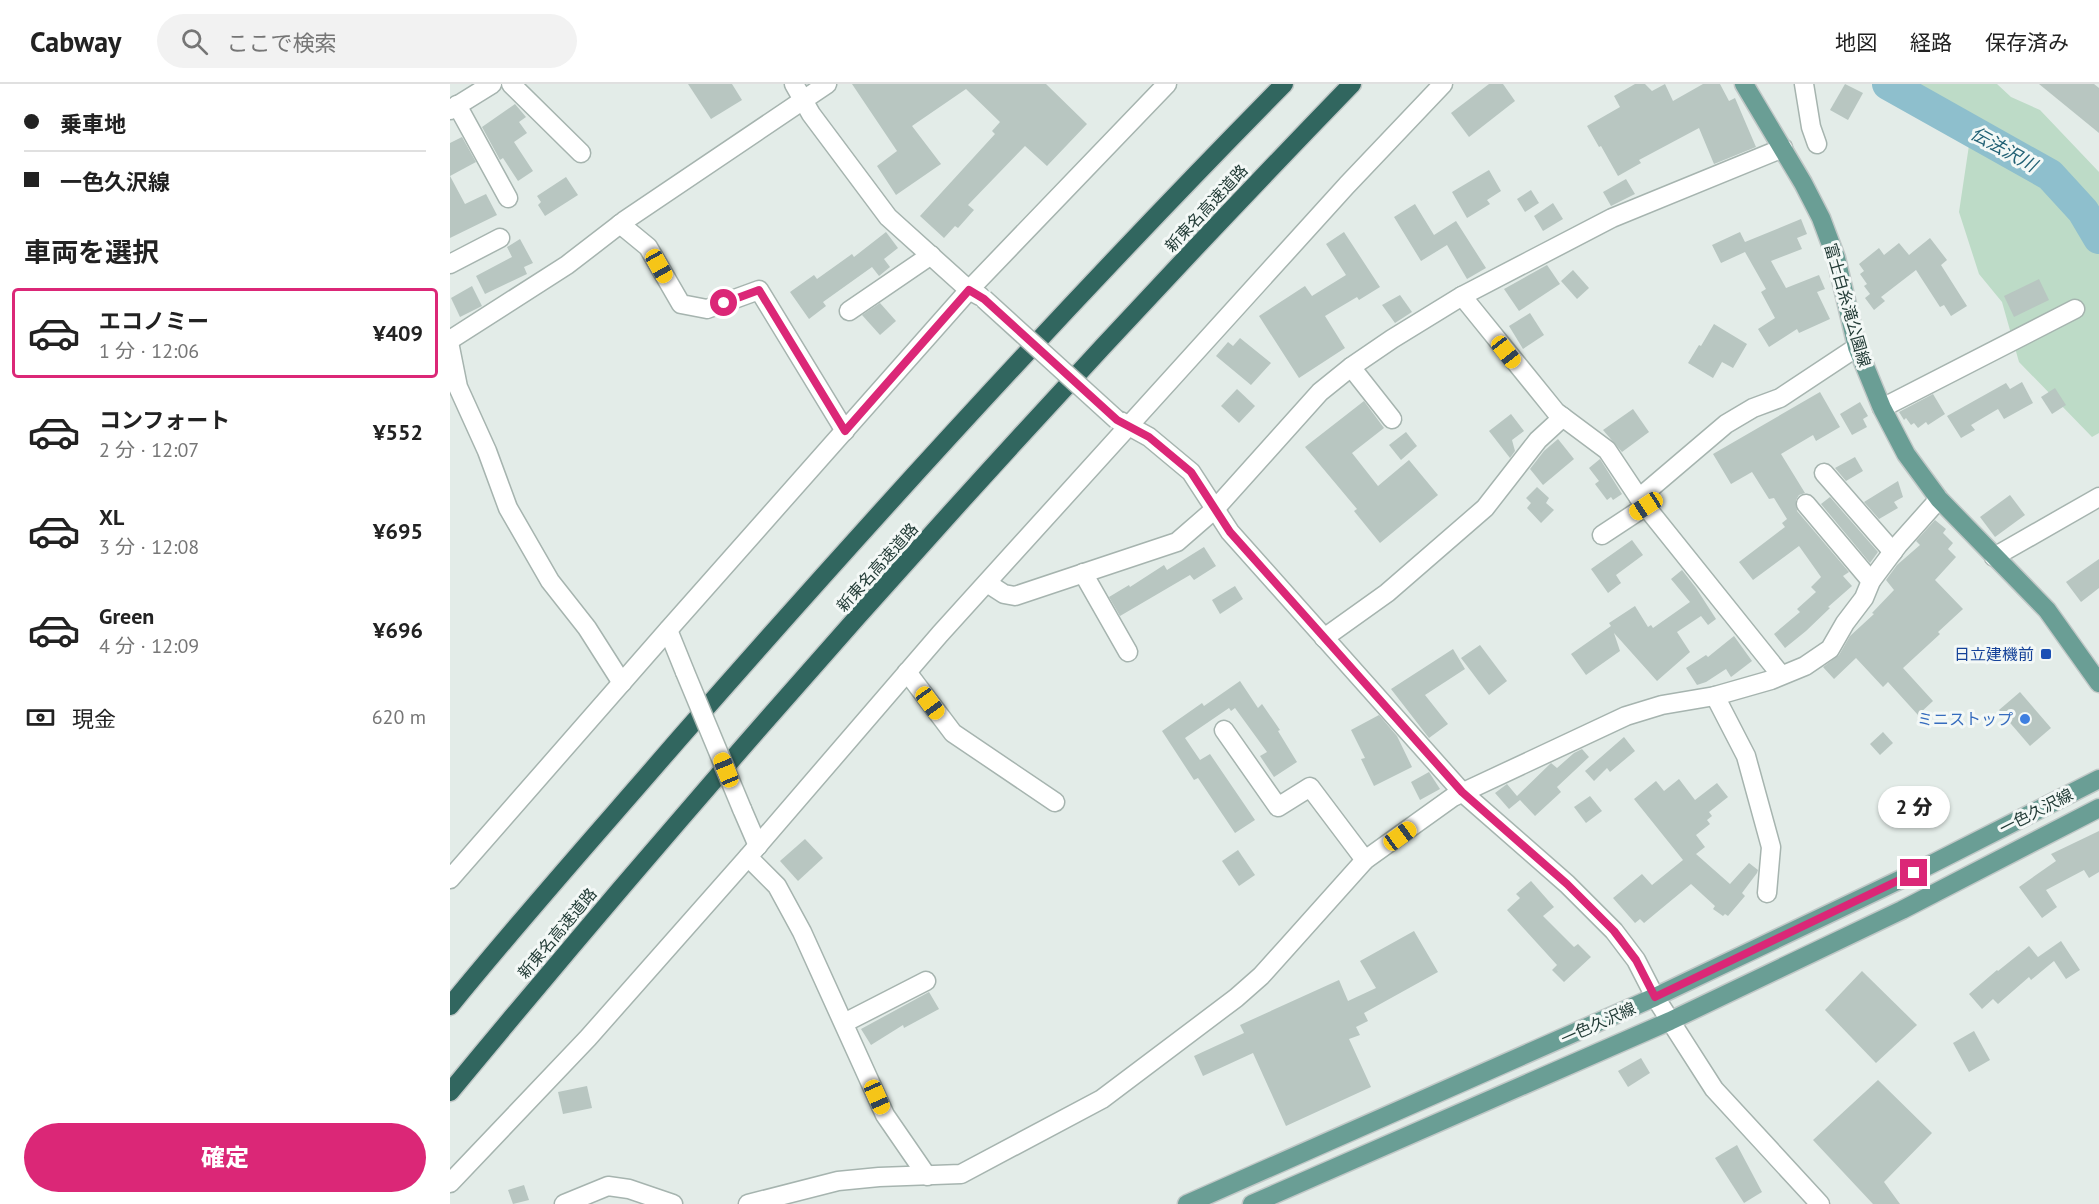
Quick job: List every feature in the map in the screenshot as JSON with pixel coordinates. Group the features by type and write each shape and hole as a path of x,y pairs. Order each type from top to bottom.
{"highway":[{"name":"新東名高速道路","path":"450,1006 500,944 743,666 937,450 1186,183 1284,84"},
{"name":"新東名高速道路","path":"450,1092 561,958 806,675 1063,390 1223,217 1352,84"}],"main road":[{"name":"富士白糸滝公園線","path":"1744,84 1783,148 1821,218 1836,258 1857,347 1882,408 1906,454 1940,499 2047,610 2099,683"},
{"name":"一色久沢線","path":"1187,1204 1655,997 1914,873 2099,779"},
{"name":"一色久沢線","path":"1252,1204 1670,1021 1902,910 2099,808"}],"street":[{"path":"492,84 454,108 508,198"},
{"path":"511,84 580,153"},
{"path":"794,84 811,114 888,217 1124,423 1166,450 1191,472 1230,532 1462,792 1567,884 1614,931 1636,960 1655,997 1714,1089 1820,1204"},
{"path":"450,340 567,265 620,224 827,84"},
{"path":"450,879 845,431 977,295 1167,84"},
{"path":"450,1183 588,1038 753,852 1124,423 1443,84"},
{"path":"1804,84 1811,127 1817,144"},
{"path":"987,583 1004,594 1015,596 1177,542 1215,508 1320,392 1392,339 1462,296 1612,218 1783,148"},
{"path":"620,224 648,246 681,304 707,309 759,290 845,431"},
{"path":"450,264 500,238"},
{"path":"849,311 931,255"},
{"path":"1462,296 1556,412 1607,450 1643,502 1781,675"},
{"path":"1882,408 2074,309"},
{"path":"450,347 458,387 508,508 550,581 586,628 622,683"},
{"path":"1602,535 1643,502 1726,424 1753,408 1780,398 1857,347"},
{"path":"1351,367 1392,419"},
{"path":"1324,638 1387,593 1485,508 1538,440 1563,417"},
{"path":"1824,473 1893,552"},
{"path":"1994,557 2099,497"},
{"path":"747,1204 838,1181 962,1174 1102,1099 1146,1068 1261,976 1365,860 1462,792 1626,716 1662,705 1715,696 1771,680 1805,666 1830,649 1864,597 1871,581 1893,552 1940,499"},
{"path":"1806,504 1871,581"},
{"path":"1083,573 1128,652"},
{"path":"668,630 742,809 753,852 777,886 802,932 885,1115 927,1176"},
{"path":"908,672 953,734 1055,802"},
{"path":"1715,696 1746,756 1771,847 1767,893"},
{"path":"1224,730 1278,807 1310,787 1365,860"},
{"path":"844,1023 926,981"},
{"path":"564,1204 608,1186 629,1189 664,1203"}],"green space":[{"path":"1915,84 1997,84 2011,97 2040,110 2099,172 2099,433 2092,437 2019,362 2002,302 1979,274 1959,212 1971,132 1942,115"}],"building":[{"path":"688,84 732,84 742,100 711,119"},
{"path":"852,84 1046,84 1087,124 1047,166 1025,146 968,205 974,210 958,228 955,226 944,238 920,216 995,134 992,131 1000,122 966,89 912,126 941,164 896,195 877,166 897,151"},
{"path":"1489,84 1503,84 1515,101 1469,137 1451,113"},
{"path":"1635,84 1645,84 1652,91 1665,84 1673,101 1703,84 1720,84 1729,101 1735,98 1756,147 1714,164 1699,128 1639,160 1641,163 1618,176 1587,126 1620,107 1614,96"},
{"path":"1845,84 1863,93 1848,120 1830,110"},
{"path":"2039,84 2094,84 2099,88 2099,133"},
{"path":"515,104 526,117 519,122 527,133 514,142 533,171 518,181 503,158 500,160 482,127"},
{"path":"462,137 476,162 450,176 450,143"},
{"path":"1489,170 1501,191 1487,200 1490,204 1467,218 1452,192"},
{"path":"450,176 465,204 486,194 497,215 450,238"},
{"path":"566,177 578,195 545,216 538,205 541,202 537,196"},
{"path":"1626,179 1635,194 1611,206 1603,192"},
{"path":"1531,190 1539,203 1525,212 1517,199"},
{"path":"1553,203 1563,219 1543,231 1534,216"},
{"path":"1415,204 1434,235 1456,221 1486,268 1467,279 1447,245 1421,261 1394,217"},
{"path":"1801,219 1807,234 1797,238 1802,249 1771,261 1786,288 1819,275 1825,289 1817,292 1830,319 1799,333 1797,329 1769,347 1758,329 1775,318 1761,292 1766,289 1745,252 1721,263 1712,245 1740,232 1745,242"},
{"path":"886,232 898,248 884,259 890,267 879,276 872,267 823,302 826,306 809,319 790,292 814,275 817,279 852,254 854,257"},
{"path":"1344,232 1380,287 1359,300 1357,297 1325,316 1345,348 1299,378 1259,316 1305,286 1312,296 1346,275 1326,244"},
{"path":"1930,238 1947,260 1941,265 1967,306 1951,316 1944,305 1940,307 1916,270 1881,297 1885,301 1874,310 1865,298 1870,294 1864,286 1867,284 1860,274 1864,271 1859,264 1879,248 1884,255 1899,243 1909,255"},
{"path":"520,239 533,263 524,267 527,274 485,294 476,276 512,257 507,247"},
{"path":"1547,265 1560,284 1519,311 1504,289"},
{"path":"1573,270 1589,288 1577,299 1561,281"},
{"path":"2039,279 2049,300 2014,317 2004,296"},
{"path":"472,286 482,306 460,317 451,298"},
{"path":"1400,295 1412,312 1395,323 1382,305"},
{"path":"880,303 896,321 880,335 862,315"},
{"path":"1530,313 1544,335 1523,349 1509,326"},
{"path":"1714,324 1747,344 1733,368 1722,362 1713,378 1688,363"},
{"path":"1240,338 1271,363 1251,385 1216,356 1228,342 1233,346"},
{"path":"2022,382 2033,403 2004,419 1998,409 1971,425 1975,430 1961,438 1947,416 2006,383 2010,389"},
{"path":"2055,388 2066,405 2052,414 2041,397"},
{"path":"1237,389 1255,406 1239,423 1221,406"},
{"path":"1820,392 1840,427 1816,441 1813,435 1781,454 1805,493 1799,495 1796,500 1797,511 1849,572 1843,576 1852,586 1785,648 1774,634 1800,612 1797,609 1816,592 1811,587 1821,577 1799,546 1753,580 1739,562 1785,527 1782,523 1787,519 1774,498 1769,499 1752,472 1731,484 1713,454"},
{"path":"1933,394 1945,414 1928,425 1926,422 1918,428 1914,423 1911,425 1906,418 1904,420 1899,412"},
{"path":"1364,401 1384,428 1352,453 1378,486 1409,460 1438,495 1380,543 1354,511 1357,509 1305,447"},
{"path":"1860,402 1868,416 1863,419 1867,427 1852,435 1840,414"},
{"path":"1633,409 1649,432 1622,452 1603,430"},
{"path":"1511,414 1524,431 1512,440 1515,451 1510,458 1489,431"},
{"path":"1406,432 1417,446 1401,460 1389,445"},
{"path":"1558,439 1574,459 1543,485 1530,469 1544,451"},
{"path":"1855,457 1863,471 1846,481 1835,468"},
{"path":"1600,459 1622,494 1613,500 1611,497 1607,500 1595,484 1599,481 1589,468"},
{"path":"1898,481 1903,497 1894,502 1898,508 1879,519 1864,502"},
{"path":"1537,487 1549,498 1546,503 1554,510 1541,523 1527,508 1531,503 1526,498"},
{"path":"2010,495 2025,515 1995,537 1980,517"},
{"path":"1830,497 1878,552 1870,563 1821,504"},
{"path":"1935,520 1946,529 1943,533 1953,543 1948,549 1956,557 1935,580 1963,609 1903,668 1933,701 1918,715 1888,682 1883,687 1856,658 1834,679 1823,667 1839,655 1850,636 1874,614 1872,613 1894,590 1886,580 1897,565 1920,545 1916,541"},
{"path":"1632,540 1643,555 1616,575 1621,583 1608,593 1591,569"},
{"path":"1204,547 1216,566 1194,580 1190,575 1120,616 1109,597 1129,585 1130,587 1164,565 1167,570"},
{"path":"2099,559 2099,588 2081,602 2066,582"},
{"path":"1682,570 1716,619 1708,625 1701,616 1677,632 1690,652 1657,681 1614,633 1620,651 1586,675 1571,654 1611,626 1609,623 1635,606 1648,627 1651,625 1653,628 1690,602 1671,579"},
{"path":"1235,586 1243,599 1220,614 1212,600"},
{"path":"1734,636 1752,661 1731,677 1726,669 1697,685 1686,668 1706,655 1708,657"},
{"path":"1480,645 1507,681 1489,695 1461,658"},
{"path":"1453,649 1465,669 1425,695 1448,724 1429,738 1391,689"},
{"path":"1240,681 1258,708 1262,704 1280,730 1278,731 1297,762 1274,777 1260,756 1267,752 1235,708 1231,711 1229,708 1185,738 1200,760 1210,754 1255,820 1235,833 1198,778 1194,780 1162,731 1202,703 1204,706"},
{"name":"ミニストップ","path":"2020,692 2051,728 2030,746 1999,710"},
{"path":"1379,715 1397,736 1412,767 1374,786 1361,759 1365,758 1351,730"},
{"path":"1883,732 1893,743 1880,755 1870,744"},
{"path":"1624,737 1635,751 1610,772 1607,768 1594,781 1585,771"},
{"path":"1582,749 1589,757 1557,787 1561,792 1535,816 1520,800 1509,809 1495,793 1507,784 1517,796 1551,763 1557,768"},
{"path":"1429,772 1440,789 1420,800 1411,782"},
{"path":"1679,779 1695,800 1717,783 1728,797 1709,812 1712,816 1707,820 1710,824 1696,835 1705,847 1696,854 1730,884 1749,863 1758,870 1742,893 1745,896 1728,916 1725,914 1723,916 1713,909 1715,906 1691,884 1644,923 1640,919 1635,923 1613,898 1642,874 1652,885 1683,860 1634,799 1656,781 1664,791"},
{"path":"1590,796 1602,811 1586,823 1574,807"},
{"path":"2099,831 2099,872 2089,878 2084,870 2046,890 2057,907 2042,918 2019,887 2056,861 2051,854"},
{"path":"805,839 823,858 798,881 780,861"},
{"path":"1238,850 1255,875 1239,886 1222,861"},
{"path":"1531,881 1554,907 1543,916 1574,947 1578,944 1591,957 1564,982 1552,970 1557,965 1507,910 1520,898 1516,894"},
{"path":"1414,931 1438,972 1364,1013 1368,1021 1356,1027 1360,1035 1349,1039 1371,1087 1286,1126 1253,1053 1203,1076 1194,1056 1244,1033 1240,1025 1339,980 1348,1001 1376,988 1360,961"},
{"path":"2061,941 2080,970 2066,979 2054,961 2031,980 2029,977 1998,1004 1993,999 1982,1009 1969,994 2029,946 2038,957"},
{"path":"1862,971 1917,1025 1876,1063 1825,1010"},
{"path":"929,992 939,1009 904,1028 903,1025 871,1045 861,1029"},
{"path":"1974,1031 1990,1060 1969,1072 1953,1043"},
{"path":"1641,1058 1650,1073 1628,1087 1618,1071"},
{"path":"1878,1080 1932,1133 1884,1182 1900,1204 1873,1204 1813,1140"},
{"path":"587,1086 592,1108 563,1114 558,1092"},
{"path":"1737,1145 1762,1192 1744,1203 1715,1158"},
{"path":"524,1185 529,1200 513,1204 508,1190"}],"waterway":[{"name":"伝法沢川","path":"1888,84 2050,175 2083,211 2099,238"}],"place":[{"name":"日立建機前","path":"2046,654"},
{"name":"ミニストップ","path":"2025,719"}],"route":[{"path":"724,303 759,290 845,431 969,290 984,299 1117,420 1149,437 1191,472 1230,532 1462,792 1567,884 1614,931 1636,960 1655,997 1914,873"}]}
